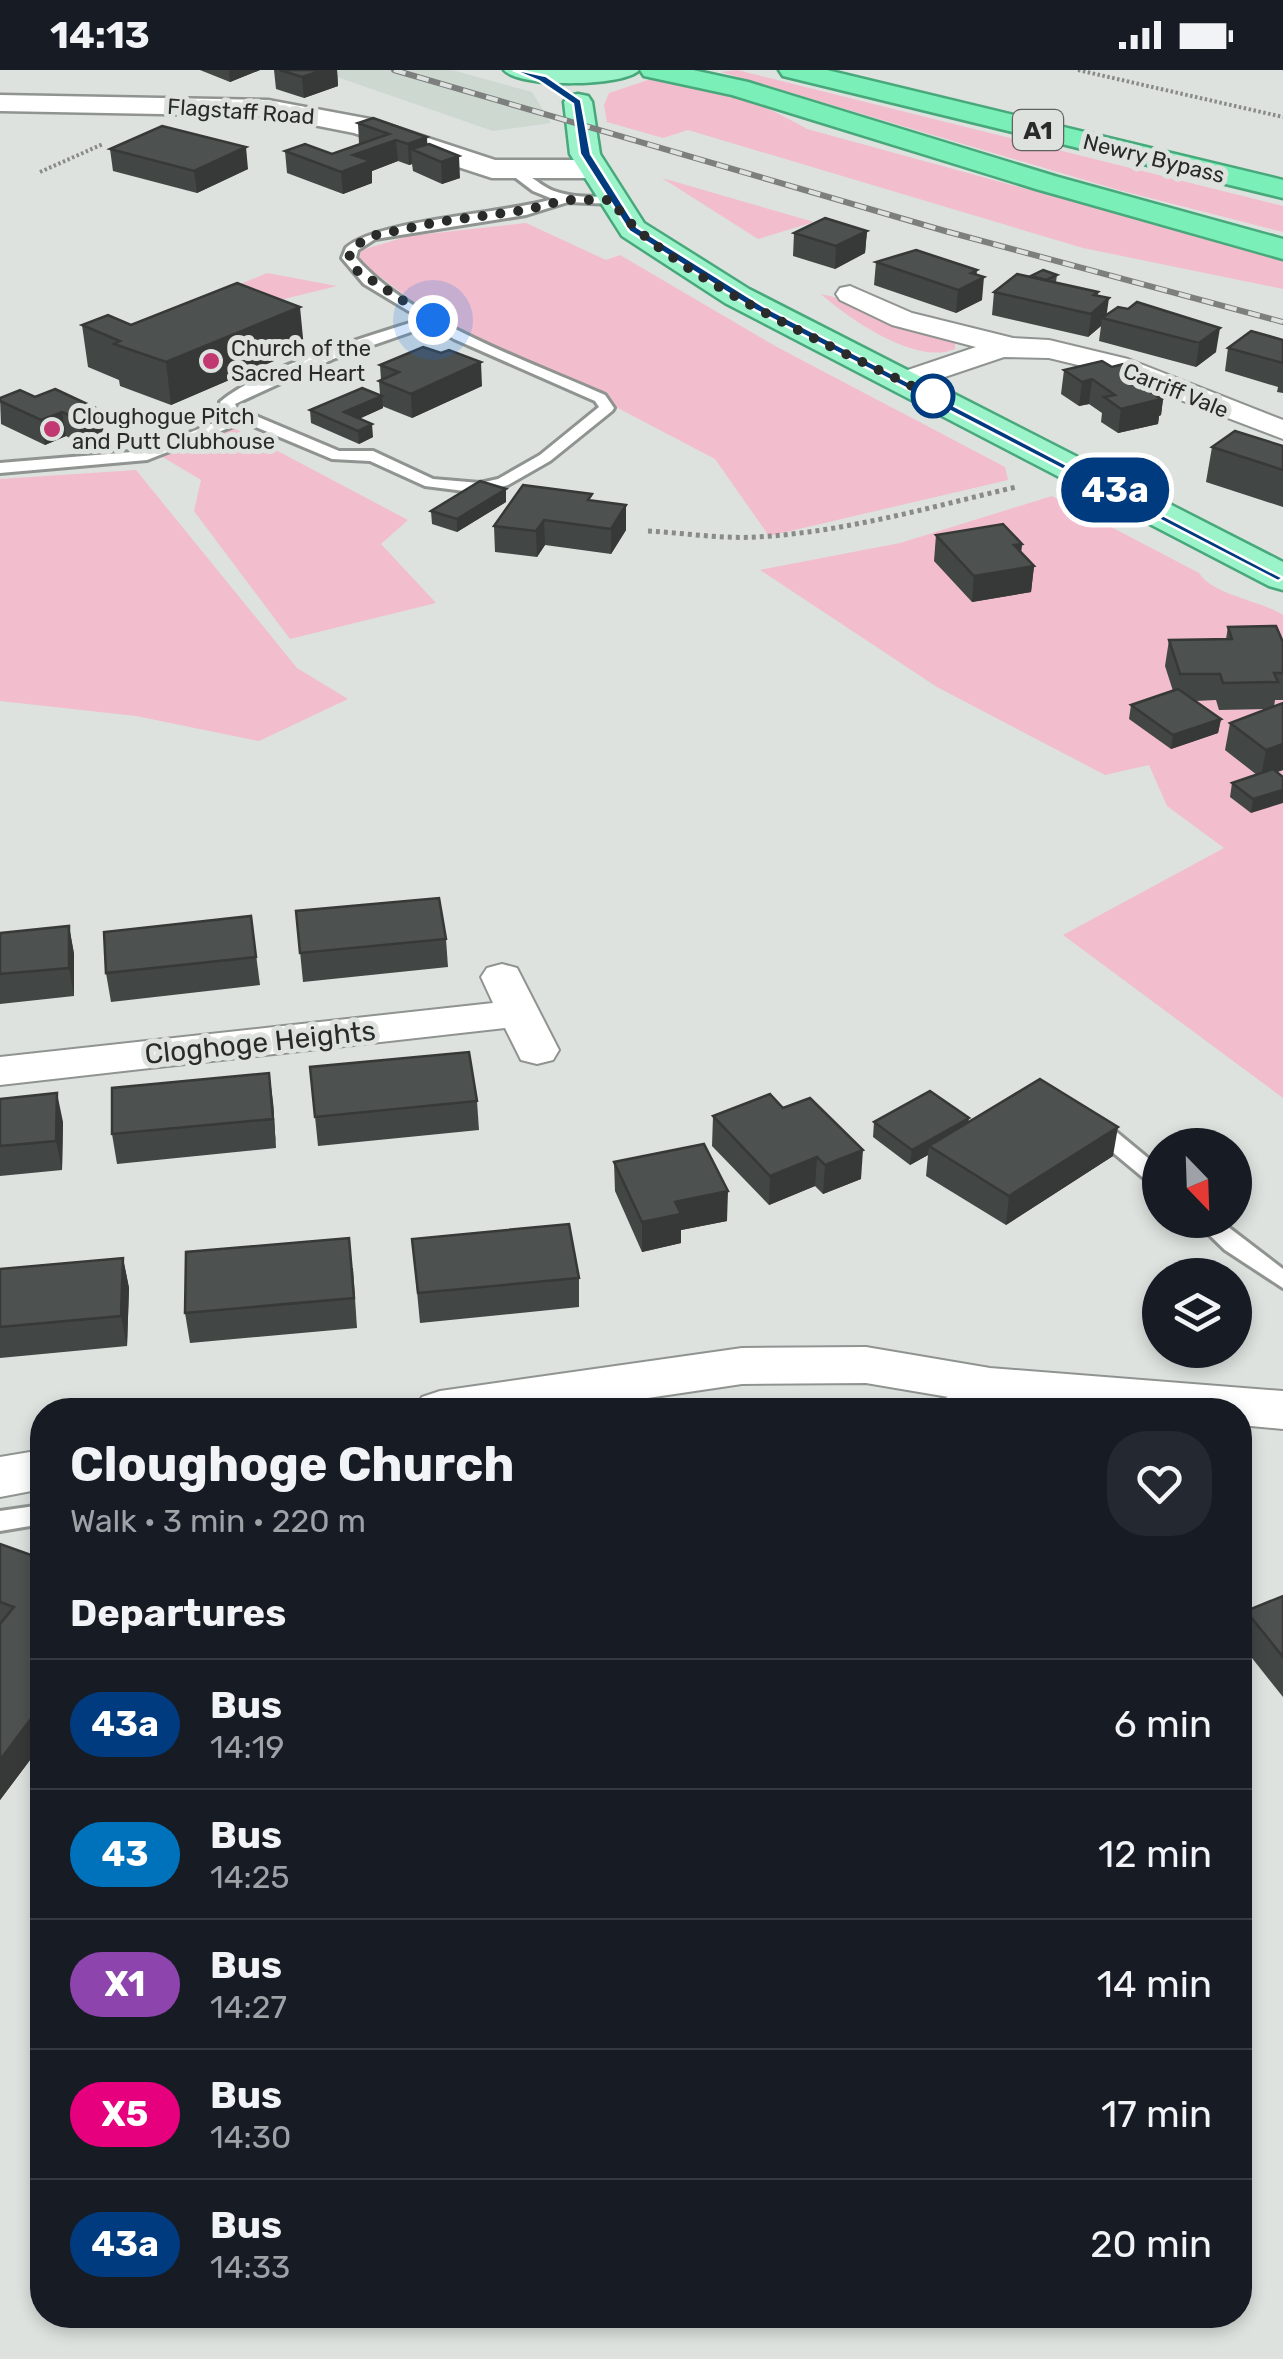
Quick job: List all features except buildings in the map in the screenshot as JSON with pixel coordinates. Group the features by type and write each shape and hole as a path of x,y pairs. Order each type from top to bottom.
{"highway":[{"path":"654,70 738,88 1048,184 1283,248"},
{"name":"Newry Bypass","path":"792,70 1283,189"},
{"name":"Newry Bypass","path":"889,70 1283,166"}],"main road":[{"path":"521,71 558,74 622,70"},
{"path":"578,102 594,86 622,70"},
{"path":"521,71 542,78 578,102 586,154 633,229 737,296 1283,578"}],"street":[{"name":"Flagstaff Road","path":"0,103 234,106 299,112 360,125 492,170 593,168"},
{"name":"Carriff Vale","path":"850,294 902,319 1009,346 1120,366 1283,430"},
{"name":"Carriff Vale","path":"904,382 1009,346"},
{"name":"Cloghoge Heights","path":"0,1071 520,1014"},
{"path":"522,1398 742,1366 866,1365 990,1386 1136,1398"},
{"path":"1252,1407 1283,1410"},
{"path":"0,1477 30,1472"}],"lane":[{"path":"516,172 526,183 565,200"},
{"path":"433,320 356,345 227,402 231,412 336,456 374,456 430,483 480,488 503,482 546,458 607,408 600,398 582,387 459,336 433,320 356,270 349,258 352,248 371,236 565,200 612,200"},
{"path":"0,468 147,455 244,417"},
{"path":"1072,1107 1142,1165"},
{"path":"1228,1238 1283,1280"},
{"path":"966,1398 990,1386"},
{"path":"0,1521 30,1517"}],"path":[{"path":"1078,70 1283,117"},
{"path":"648,530 751,537 792,534 866,522 1003,491 1074,468"}],"shaded area":[{"path":"317,70 452,70 532,92 551,123 493,131"},
{"path":"737,70 1283,206 1283,232 1115,189 721,72"},
{"path":"651,79 712,88 771,110 807,129 1283,259 1283,289 1083,248 688,130 663,138 607,122 604,105 609,93"},
{"path":"662,178 814,222 758,239"},
{"path":"526,223 606,260 620,255 775,346 1005,467 1008,480 769,536 715,459 614,406 459,336 358,260 362,250 409,236"},
{"path":"267,273 337,286 89,347"},
{"path":"821,294 895,325 947,339 955,343 955,349 939,353 903,346 848,316"},
{"path":"234,428 408,520 381,544 436,603 290,639 194,511 201,480 161,456"},
{"path":"136,470 297,668 348,699 259,741 136,716 0,701 0,479"},
{"path":"1052,496 1199,573 1215,587 1283,615 1283,1098 1063,935 1224,848 1167,806 1149,765 1105,775 937,687 760,570 900,543"}],"railway":[{"path":"394,70 945,231 1283,322"}],"bus line":[{"name":"43a","path":"518,70 542,78 578,102 586,154 593,168 620,214 633,229 657,245 759,308 1283,578"}],"place":[{"name":"Church of the Sacred Heart","path":"211,361"},
{"name":"Cloughogue Pitch and Putt Clubhouse","path":"52,429"}],"route":[{"path":"433,320 356,270 349,258 352,248 371,236 438,222 526,210 565,200 612,200 633,229 737,296 938,399 933,396"}]}
